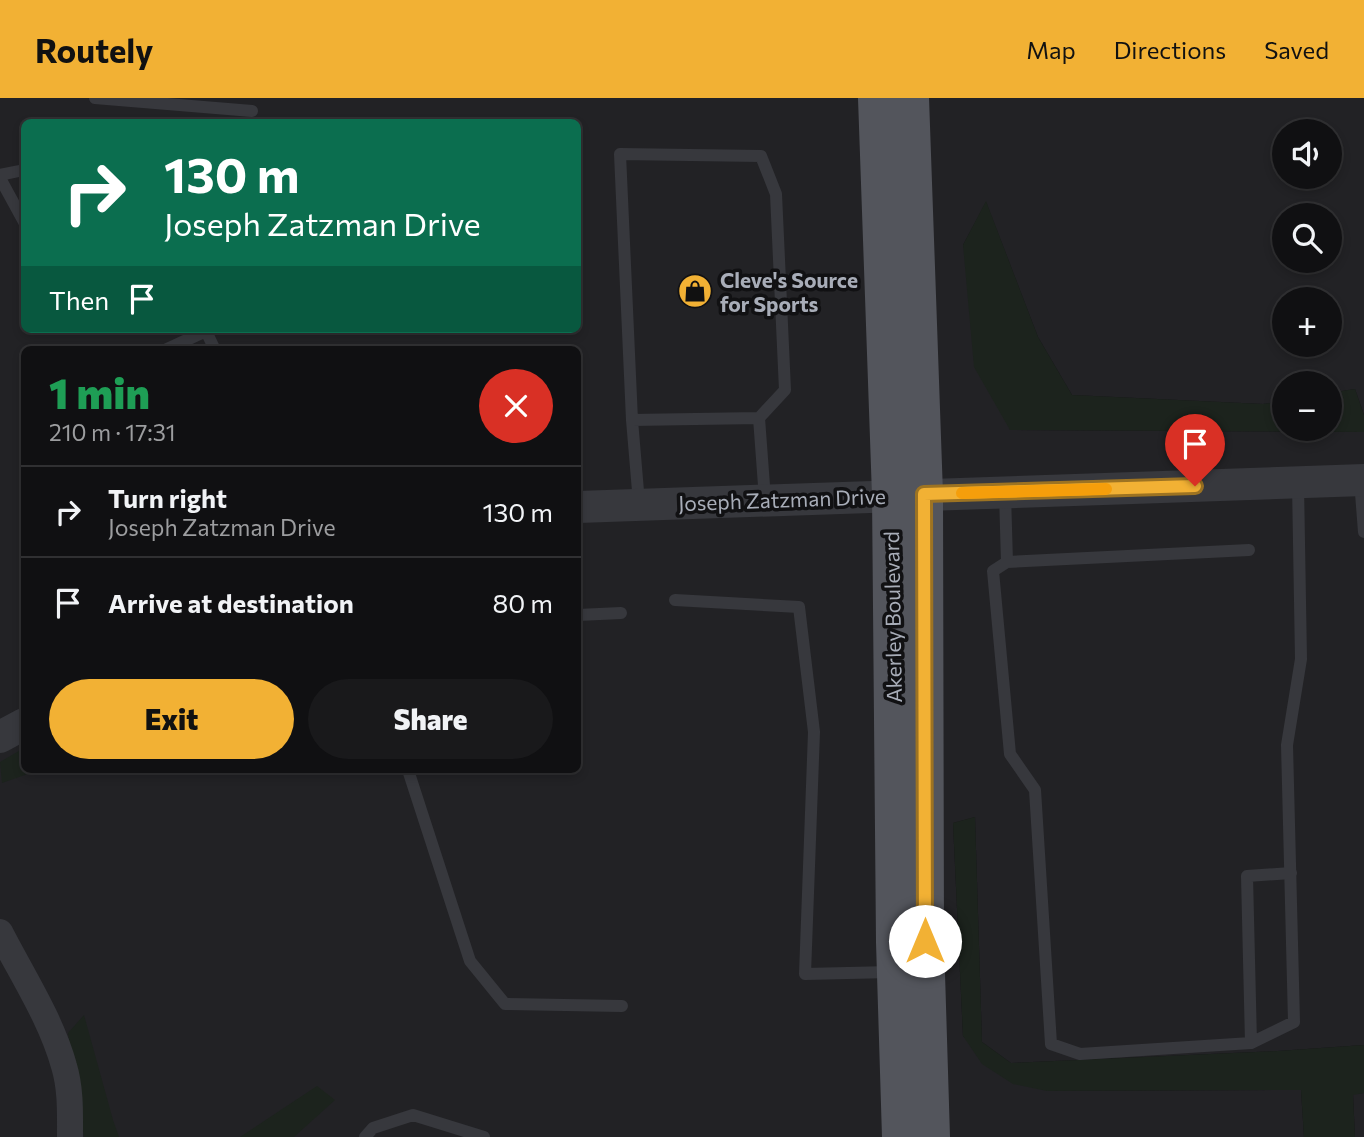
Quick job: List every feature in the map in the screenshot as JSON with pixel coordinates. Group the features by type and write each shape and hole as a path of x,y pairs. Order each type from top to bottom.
{"main road":[{"name":"Akerley Boulevard","path":"877,98 907,494"},
{"name":"Akerley Boulevard","path":"901,1137 910,956 907,494 910,98"},
{"name":"Akerley Boulevard","path":"910,956 931,1137"}],"street":[{"name":"Joseph Zatzman Drive","path":"581,507 1362,480"},
{"path":"0,737 21,726"},
{"path":"0,932 46,1022 64,1066 70,1104 70,1137"}],"lane":[{"path":"95,98 252,111"},
{"path":"632,420 759,418 785,390 776,194 761,156 620,154 632,420 639,505"},
{"path":"21,171 0,177 21,216"},
{"path":"174,346 202,333"},
{"path":"759,418 765,499"},
{"path":"1362,480 1364,532"},
{"path":"1249,550 1007,562 993,570 1010,754 1035,790 1051,1044 1080,1054 1251,1044 1294,1022 1287,745 1301,659 1298,483"},
{"path":"1005,492 1007,562"},
{"path":"676,600 799,607 814,732 805,974 910,956"},
{"path":"581,615 621,613"},
{"path":"409,773 470,961 505,1004 622,1006"},
{"path":"1251,1044 1247,876 1292,873"},
{"path":"365,1137 373,1128 413,1115 484,1137"}],"shaded area":[{"path":"0,98 1364,98 1364,415 1355,389 1342,391 1342,371 1272,371 1272,403 1263,404 1072,395 1038,337 986,202 963,245 1010,430 1272,431 1272,441 1342,441 1342,432 1364,432 1364,1045 1011,1063 982,1042 975,817 953,823 963,1036 1047,1091 1301,1090 1304,1137 0,1137"},
{"path":"986,201 1038,337 1072,395 1272,403 1272,431 1010,430 974,367 963,245"},
{"path":"1355,389 1364,415 1364,432 1342,432 1342,391"},
{"path":"21,750 21,773 30,773 2,783 0,762"},
{"path":"975,817 982,1042 1011,1063 1364,1045 1364,1093 1353,1095 1355,1137 1304,1137 1301,1090 1047,1091 1013,1084 982,1064 963,1036 953,823"},
{"path":"84,1015 119,1137 84,1137 68,1033"},
{"path":"317,1086 335,1100 294,1137 240,1137"},
{"path":"1364,1093 1364,1137 1355,1137 1353,1094"}],"slow traffic":[{"path":"962,493 1106,489"}],"place":[{"name":"Cleve's Source for Sports","path":"695,291"}],"route":[{"path":"925,941 924,494 1195,486"}]}
